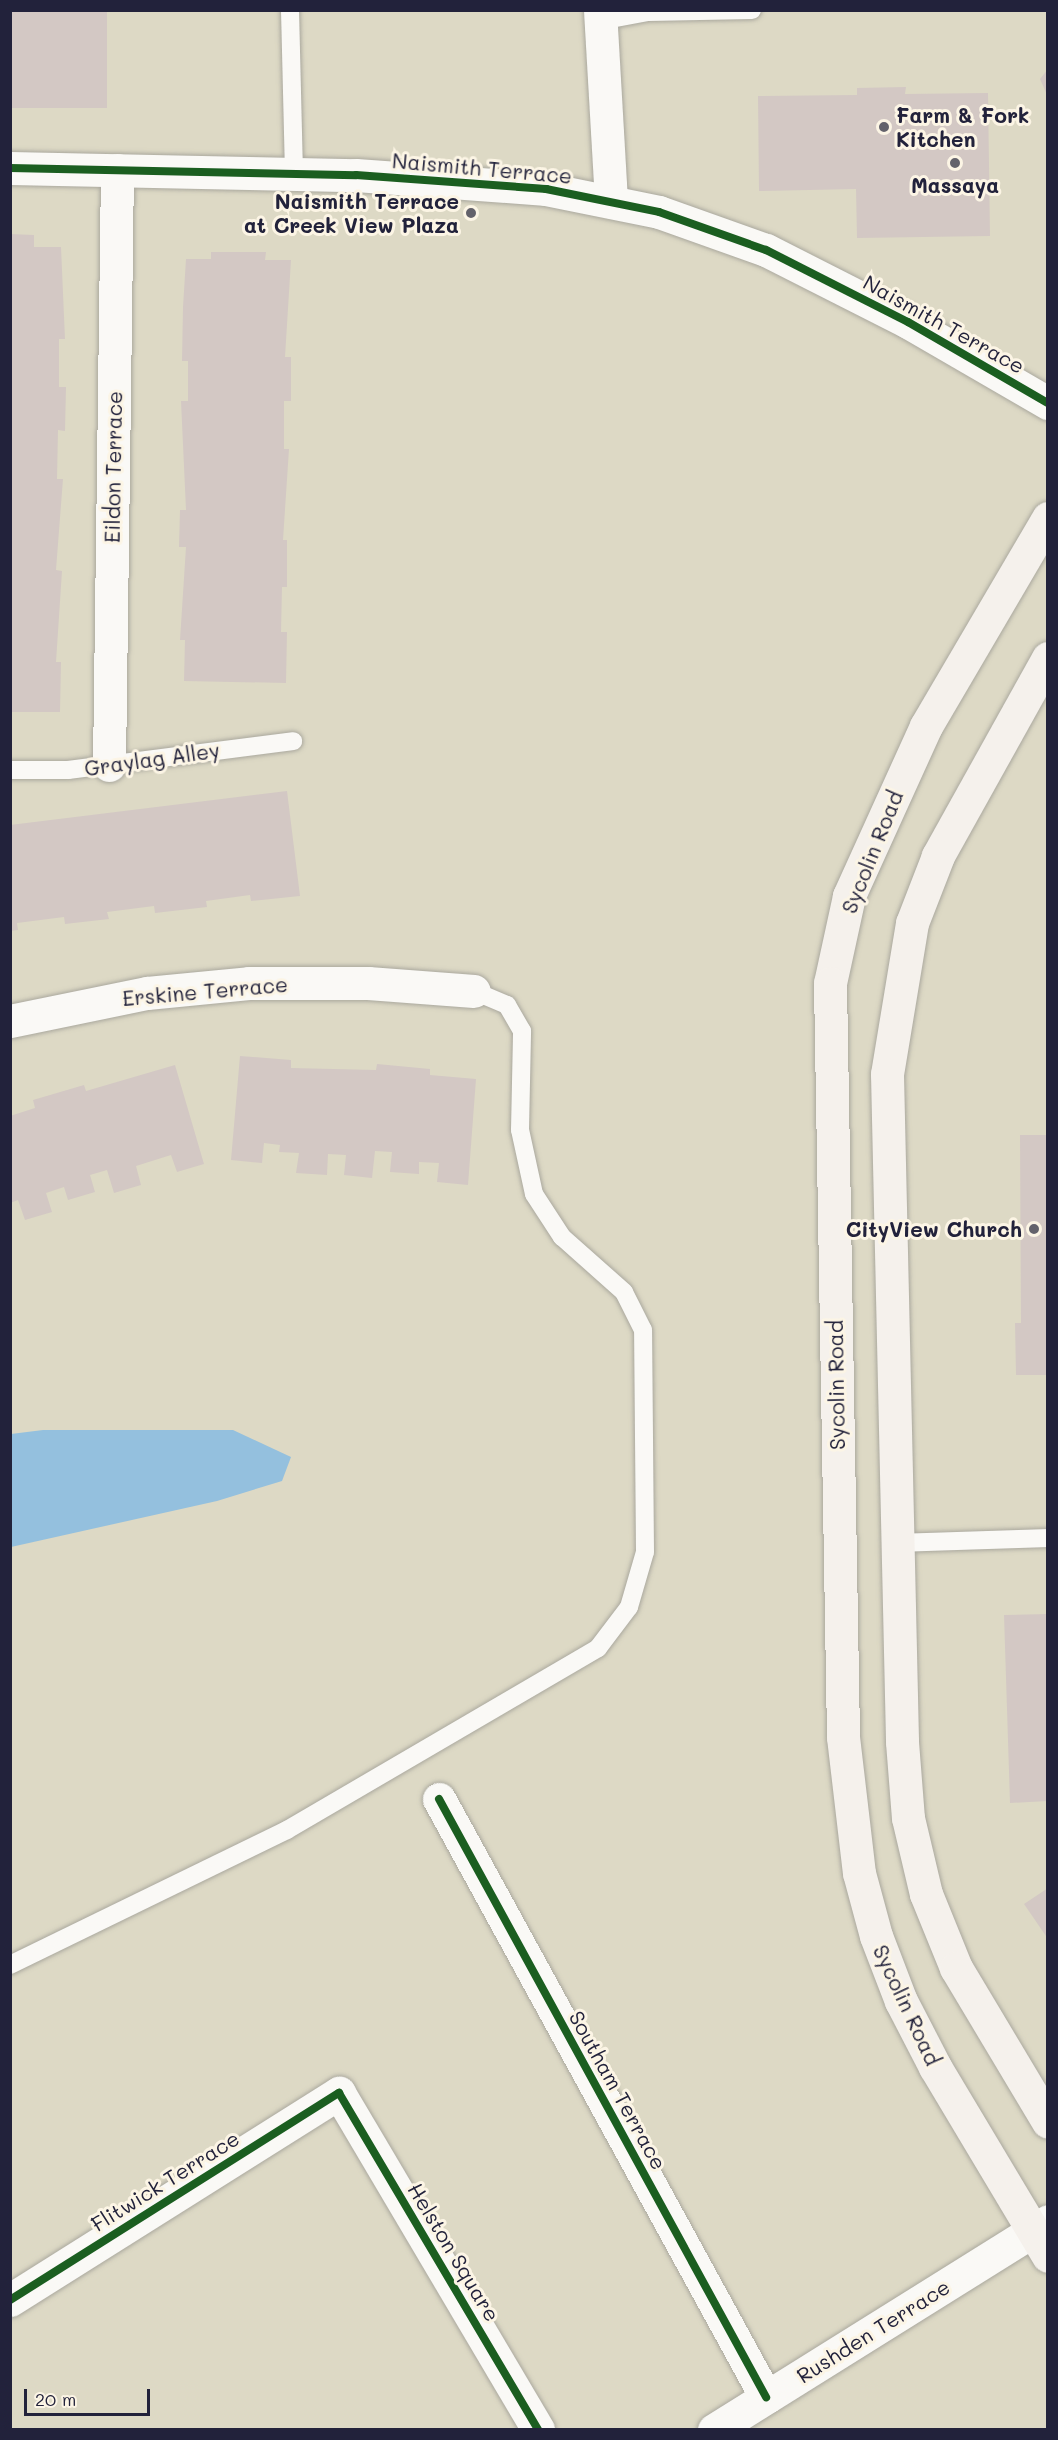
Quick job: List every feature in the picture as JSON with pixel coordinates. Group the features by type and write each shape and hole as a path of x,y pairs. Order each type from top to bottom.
{"main road":[{"name":"Sycolin Road","path":"1042,2236 901,2001 876,1936 859,1873 843,1737 830,983 849,896 926,726 1047,518"},
{"path":"1047,658 938,856 912,923 896,1002 887,1074 897,1542 908,1818 926,1894 956,1968 1047,2122"}],"street":[{"path":"600,16 611,202"},
{"name":"Naismith Terrace","path":"10,168 294,173 546,189 659,212 766,250 908,322 1047,403"},
{"name":"Eildon Terrace","path":"109,765 117,170"},
{"name":"Erskine Terrace","path":"10,1021 147,993 249,983 368,983 474,991"},
{"name":"Southam Terrace","path":"439,1799 766,2397"},
{"name":"Flitwick Terrace","path":"10,2300 339,2093"},
{"name":"Helston Square","path":"339,2093 538,2430"},
{"name":"Rushden Terrace","path":"714,2430 766,2397 1042,2236"}],"lane":[{"path":"290,10 294,173"},
{"path":"600,16 648,12 752,10"},
{"name":"Graylag Alley","path":"10,770 68,771 292,741"},
{"path":"10,1965 287,1830 598,1648 628,1607 645,1552 643,1330 624,1292 562,1237 534,1194 520,1130 522,1031 507,1005 474,991"},
{"path":"897,1542 1047,1538"}],"water":[{"path":"43,1430 233,1430 291,1457 282,1481 217,1501 11,1547 11,1434"}],"building":[{"path":"10,10 107,10 107,108 10,108"},
{"path":"1048,69 1048,97 1040,79"},
{"path":"906,87 905,94 988,93 990,236 857,238 856,189 759,191 758,96 857,95 857,88"},
{"path":"10,234 34,235 34,247 61,247 65,339 59,339 59,387 66,387 65,431 58,430 57,479 63,479 56,570 62,571 56,662 61,662 60,712 10,712"},
{"path":"211,252 266,252 265,260 291,260 285,357 291,357 291,401 284,401 284,449 289,449 283,540 287,540 287,587 282,587 281,632 287,632 286,683 184,681 185,640 180,640 186,547 179,547 180,510 186,510 181,401 188,401 188,361 182,361 186,259 211,259"},
{"path":"287,791 300,896 251,901 250,895 206,901 207,907 155,913 154,906 107,912 109,919 65,924 64,917 17,923 18,930 10,931 10,825"},
{"path":"240,1056 291,1060 291,1068 376,1070 377,1064 430,1069 430,1075 476,1079 468,1185 437,1182 439,1163 419,1162 419,1174 390,1172 392,1152 375,1151 372,1178 344,1175 346,1155 328,1154 327,1175 296,1173 299,1153 279,1152 280,1145 264,1143 262,1163 231,1160"},
{"path":"175,1065 204,1164 177,1172 171,1155 136,1166 141,1185 114,1193 107,1170 90,1175 95,1192 68,1200 64,1187 46,1193 52,1212 25,1220 18,1200 10,1203 10,1116 35,1108 33,1100 84,1085 86,1091"},
{"name":"CityView Church","path":"1020,1135 1048,1135 1048,1375 1016,1375 1015,1323 1021,1323"},
{"path":"1048,1614 1048,1801 1010,1803 1004,1615"},
{"path":"1048,1888 1048,1939 1024,1904"}],"cycle path":[{"path":"10,168 356,175 546,189 659,212 766,250 908,322 1048,403"},
{"path":"439,1799 766,2397"},
{"path":"10,2300 339,2093 538,2430"}],"place":[{"name":"Farm & Fork Kitchen","path":"884,127"},
{"name":"Massaya","path":"955,163"},
{"name":"Naismith Terrace at Creek View Plaza","path":"471,213"},
{"name":"CityView Church","path":"1034,1229"}]}
